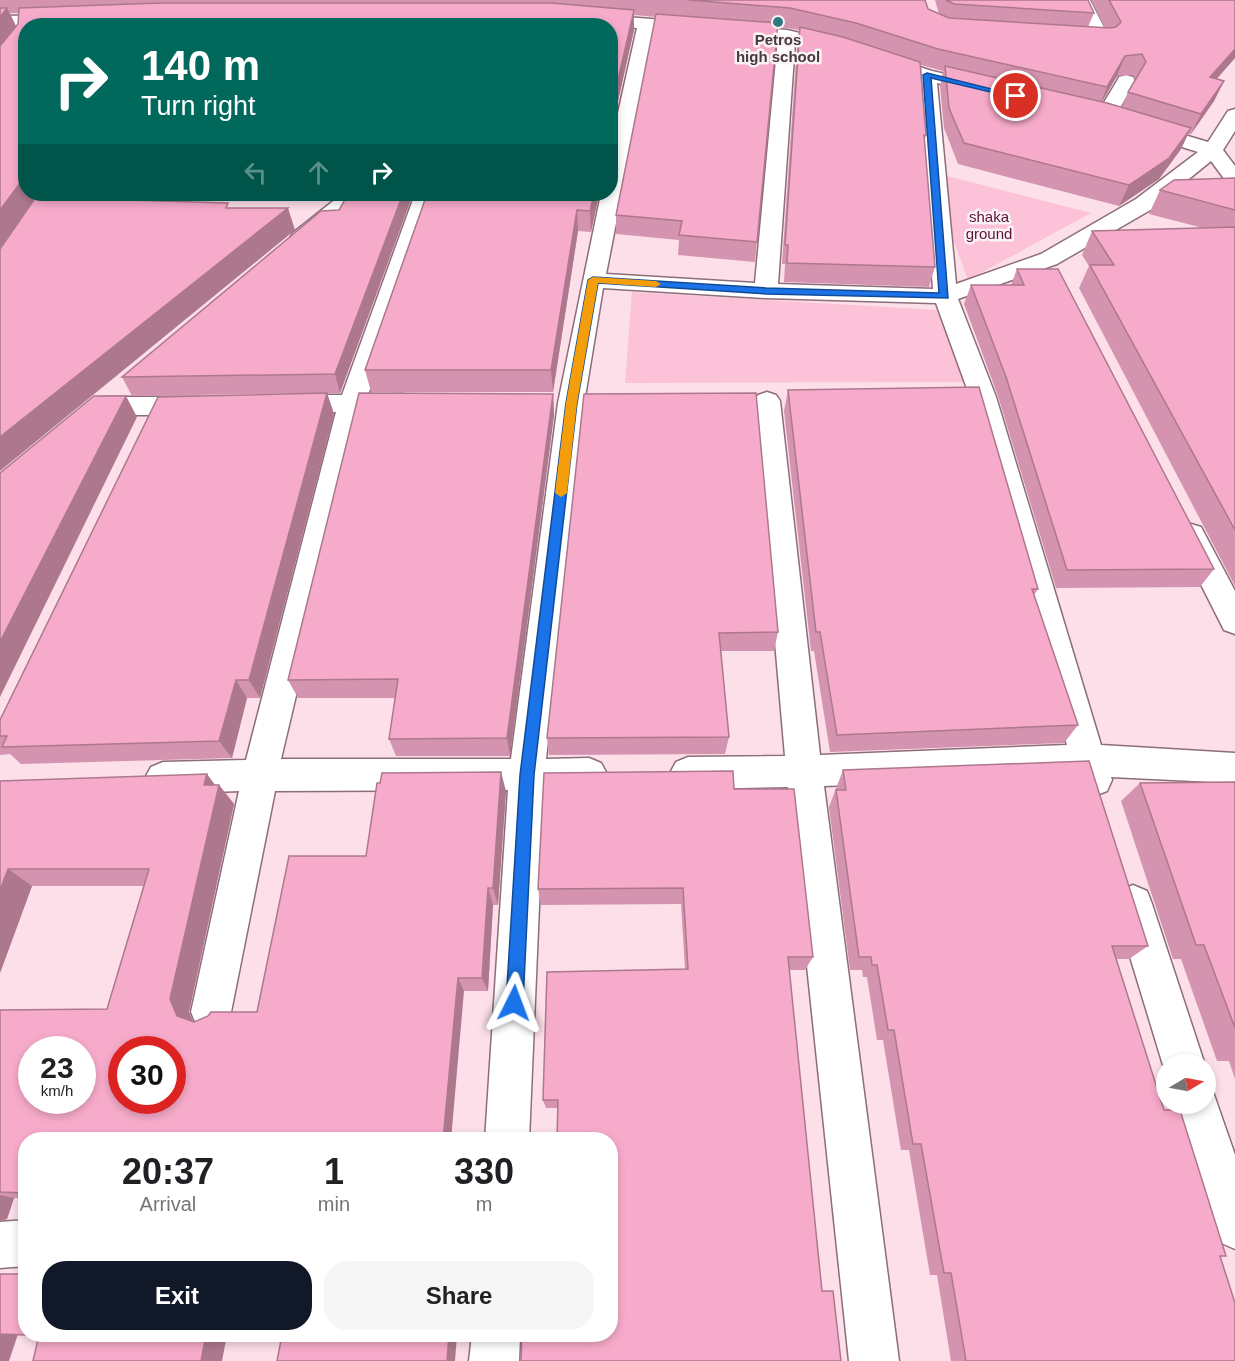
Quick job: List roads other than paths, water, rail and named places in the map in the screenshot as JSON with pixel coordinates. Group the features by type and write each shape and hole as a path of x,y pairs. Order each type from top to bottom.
{"street":[{"path":"1057,38 1102,41 1082,0"},
{"path":"618,20 787,35 846,49 927,75 1005,93"},
{"path":"0,21 18,26"},
{"path":"618,161 647,22"},
{"path":"766,291 787,35"},
{"path":"927,75 945,296 972,397 1102,805"},
{"path":"1105,117 1126,81"},
{"path":"1082,111 1213,150 1235,180"},
{"path":"593,280 766,291 945,296 1054,270 1213,150 1235,115"},
{"path":"282,254 346,201"},
{"path":"211,1012 260,775 352,403 423,201"},
{"path":"507,1132 527,775 571,403 610,201"},
{"path":"129,383 92,414 153,418 227,406"},
{"path":"767,401 804,771 874,1361"},
{"path":"261,405 433,403"},
{"path":"1180,515 1235,621"},
{"path":"654,773 804,771 1088,760 1235,768"},
{"path":"130,779 260,775 619,774"},
{"path":"1124,873 1181,1054"},
{"path":"1200,1114 1235,1226"},
{"path":"0,1245 18,1244"},
{"path":"494,1361 495,1342"}],"place":[{"name":"Petros high school","path":"778,22"}],"park label":[{"name":"shaka ground","path":"989,226"}]}
